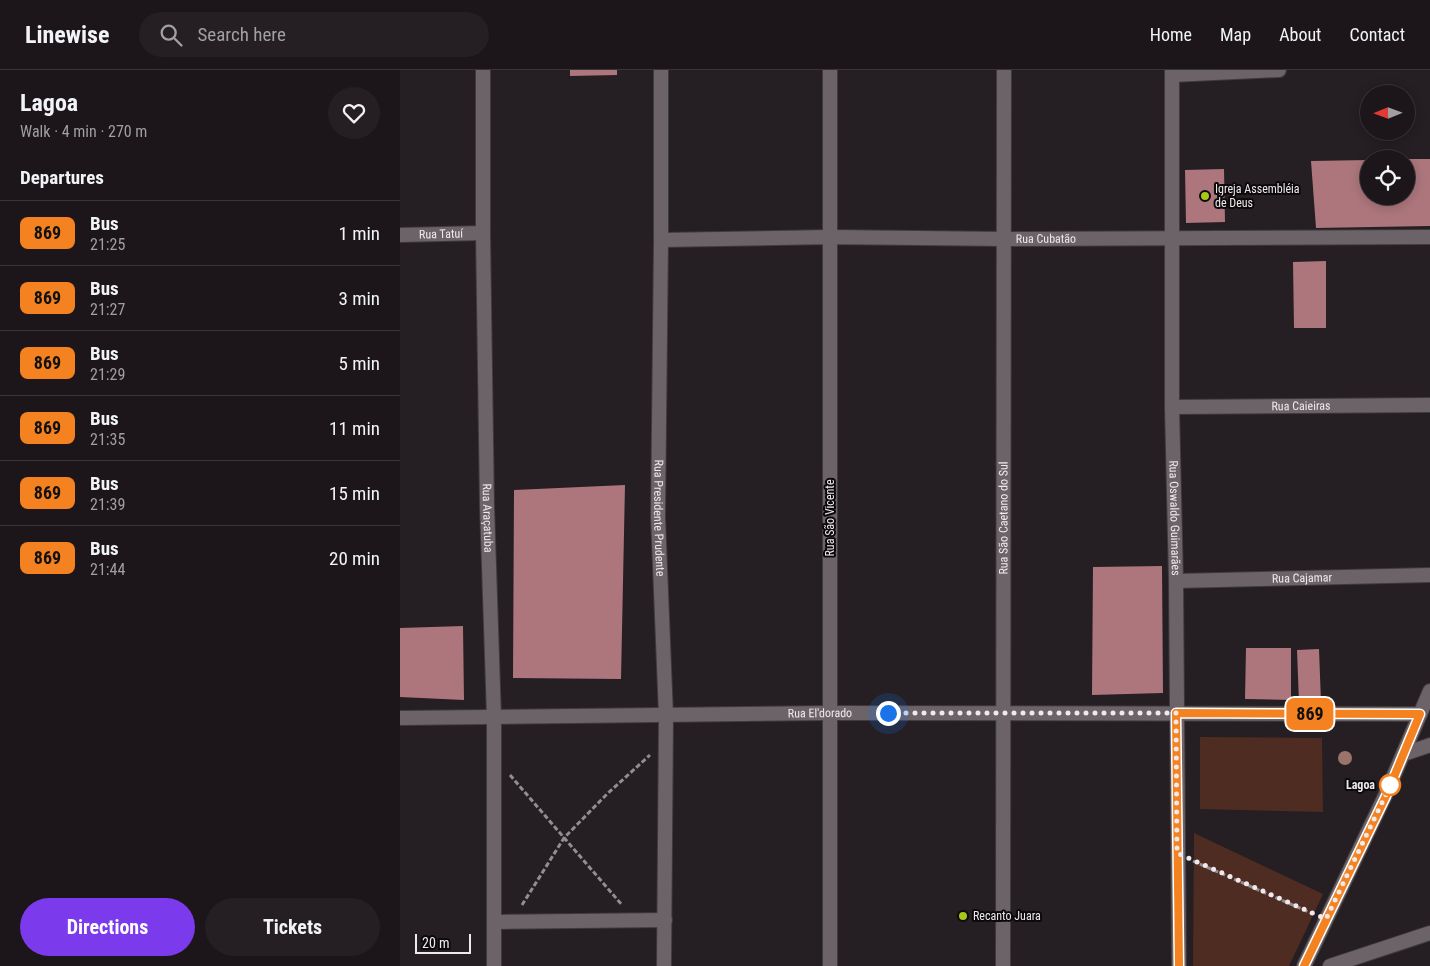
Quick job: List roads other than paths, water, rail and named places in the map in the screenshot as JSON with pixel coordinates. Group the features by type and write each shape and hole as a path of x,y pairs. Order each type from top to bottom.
{"street":[{"name":"Rua Araçatuba","path":"483,70 487,506 494,717 494,966"},
{"name":"Rua Presidente Prudente","path":"660,70 661,240 658,517 666,716 664,966"},
{"name":"Rua São Vicente","path":"830,70 830,966"},
{"name":"Rua São Caetano do Sul","path":"1003,966 1004,70"},
{"path":"1172,72 1278,70"},
{"name":"Rua Oswaldo Guimarães","path":"1172,72 1172,407 1176,580 1179,966"},
{"name":"Rua Tatuí","path":"400,235 483,233"},
{"name":"Rua Cubatão","path":"661,240 830,237 1004,240 1430,237"},
{"name":"Rua Caieiras","path":"1172,407 1430,404"},
{"name":"Rua Cajamar","path":"1176,580 1430,575"},
{"path":"1304,966 1386,796 1430,690"},
{"name":"Rua El'dorado","path":"400,718 831,713 1420,714"},
{"path":"1404,754 1430,744"},
{"path":"494,922 665,920"},
{"path":"1330,966 1430,933"}],"place":[{"name":"Igreja Assembléia de Deus","path":"1205,196"},
{"name":"Lagoa","path":"1390,785"},
{"name":"Recanto Juara","path":"963,916"}]}
